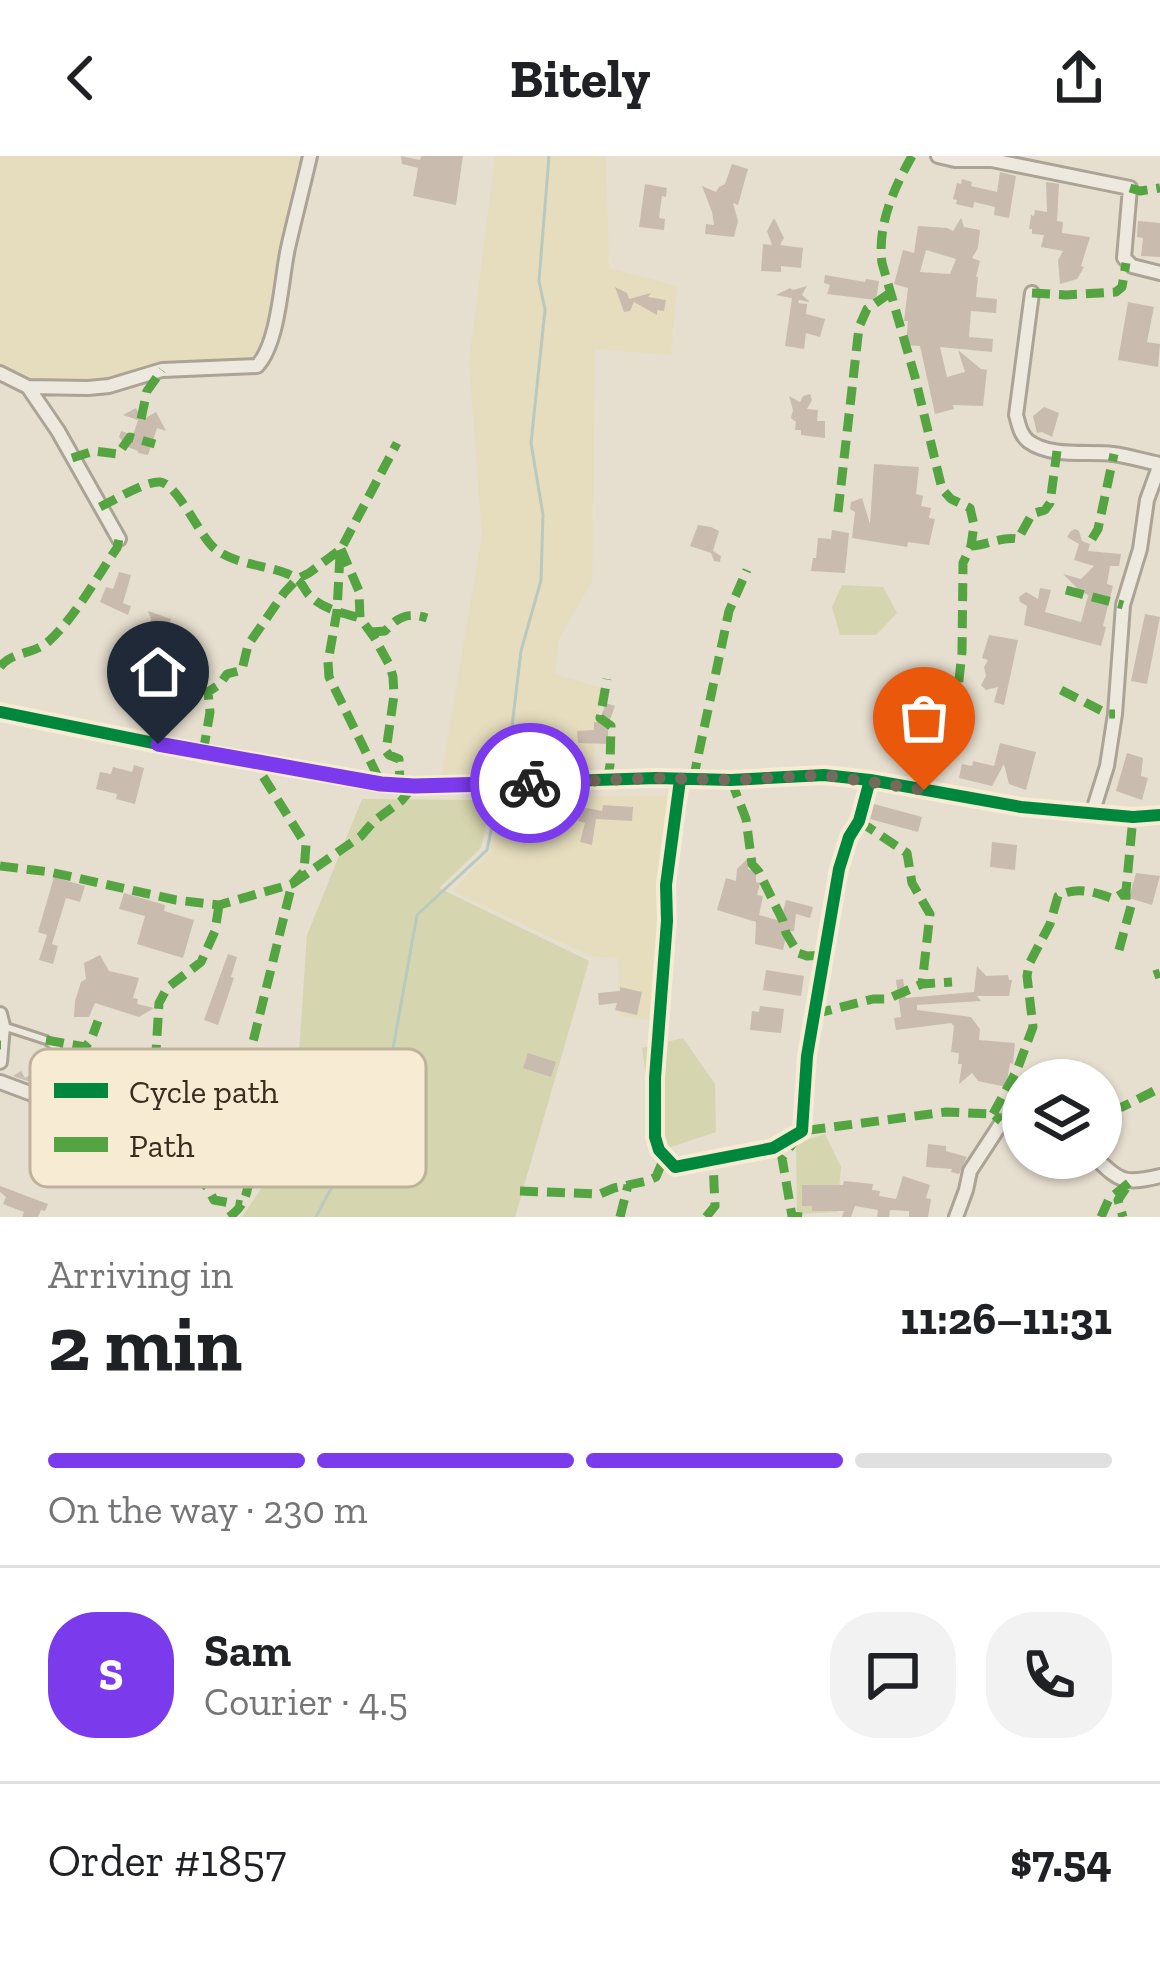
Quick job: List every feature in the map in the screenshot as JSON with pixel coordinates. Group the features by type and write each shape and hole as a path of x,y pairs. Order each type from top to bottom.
{"street":[{"path":"0,373 28,387 100,388 162,370 252,367 262,362 310,156"},
{"path":"938,156 992,160 1130,188 1124,258 1132,266 1160,273"},
{"path":"1051,172 1052,156"},
{"path":"1032,293 1016,416 1020,432 1040,447 1057,451 1114,454 1160,464 1147,500 1140,549 1124,605 1107,766 1092,814"},
{"path":"28,387 118,539"},
{"path":"0,712 381,784 824,775 1021,807 1160,815"},
{"path":"680,780 666,885 655,1098 658,1150 675,1167 773,1148 802,1130 807,1056 839,869 870,780"},
{"path":"0,1061 1,1020"},
{"path":"0,1082 30,1093"},
{"path":"956,1217 970,1171 1002,1122"},
{"path":"1122,1178 1130,1182 1160,1176"}],"lane":[{"path":"1,1020 57,1048"}],"shaded area":[{"path":"0,156 310,156 262,362 162,370 100,388 28,387 0,374"},
{"path":"495,156 606,156 609,268 677,286 671,355 595,349 592,581 559,639 555,674 601,688 592,780 440,784 482,535 469,362"},
{"path":"674,796 658,1021 620,1016 618,958 591,956 452,891 491,851 502,800"}],"green space":[{"path":"842,585 883,587 897,613 876,635 840,635 832,607"},
{"path":"362,799 491,800 481,848 439,888 589,961 515,1217 242,1217 262,1187 426,1187 426,1049 299,1049 307,935"},
{"path":"683,1038 715,1084 716,1132 668,1148 648,1090 642,1048"},
{"path":"825,1134 841,1167 837,1212 797,1214 796,1143"}],"building":[{"path":"401,156 420,160 421,156 463,156 456,205 413,196 418,168 402,164"},
{"path":"732,164 748,169 738,205 733,203 738,221 734,237 705,234 706,224 714,225 702,186 716,192 725,184"},
{"path":"1000,172 1016,176 1009,218 994,215 995,207 956,204 953,199 962,179 997,192"},
{"path":"1046,182 1059,184 1057,221 1063,222 1062,233 1090,237 1077,279 1060,284 1058,260 1063,251 1041,247 1044,235 1029,229 1035,210 1047,212"},
{"path":"645,184 667,188 659,218 665,219 664,230 639,227"},
{"path":"774,218 784,238 780,245 803,248 801,268 761,271 763,244 772,245 767,231"},
{"path":"961,218 964,227 980,230 972,258 980,261 976,297 997,299 996,313 971,311 969,337 993,339 992,352 940,347 947,377 965,372 958,350 987,370 983,406 953,405 954,409 935,414 920,346 906,345 908,288 894,284 903,250 914,253 918,226 953,231","holes":["926,250 956,259 950,274 920,272"]},
{"path":"1138,221 1160,223 1160,257 1141,256"},
{"path":"825,275 879,281 876,300 827,294 830,285 824,283"},
{"path":"807,286 802,295 810,302 798,303 807,304 806,314 825,319 820,337 806,333 804,349 785,346 792,298 776,295"},
{"path":"615,287 629,299 651,293 648,297 666,300 664,311 657,310 657,315 634,302 624,312"},
{"path":"1128,302 1154,307 1147,342 1160,344 1158,367 1118,360"},
{"path":"810,394 807,409 818,410 817,421 825,421 825,438 795,430 789,396 800,402"},
{"path":"1044,407 1059,413 1052,437 1037,433 1033,416"},
{"path":"136,408 142,420 156,412 166,431 157,428 148,455 128,447 119,437 121,431 133,435 138,420 123,415"},
{"path":"874,464 919,467 916,494 923,496 921,506 931,508 929,518 935,519 929,545 908,542 907,547 852,538 855,512 851,502 862,498 870,524"},
{"path":"698,525 719,531 713,551 721,556 720,562 711,553 690,546"},
{"path":"1075,529 1090,544 1088,551 1121,554 1119,566 1110,566 1107,584 1113,586 1101,646 1024,625 1027,606 1019,597 1026,592 1038,599 1040,588 1051,590 1045,612 1081,622 1091,597 1063,574 1081,579 1094,566 1074,560 1079,544 1067,537"},
{"path":"832,530 849,533 845,573 811,571 818,538 831,539"},
{"path":"119,572 131,575 123,603 131,606 128,615 100,602 106,587 113,589"},
{"path":"148,611 171,619 165,647 139,638 147,633"},
{"path":"1145,614 1160,617 1147,684 1131,681"},
{"path":"989,635 1018,640 1004,705 994,702 998,687 986,690 981,685"},
{"path":"606,703 615,706 608,744 578,743 577,731 594,730"},
{"path":"1000,743 1036,752 1026,790 1009,784 1004,764 992,786 959,778 962,764 972,766 973,761 994,766"},
{"path":"1127,753 1143,758 1141,776 1148,778 1142,800 1116,791"},
{"path":"134,765 144,768 135,804 96,789 100,772 111,774 113,767 132,772"},
{"path":"874,804 922,817 918,832 870,819"},
{"path":"603,805 633,807 632,821 596,819 592,845 580,842 585,823 578,821 582,807 602,811"},
{"path":"992,842 1017,845 1015,870 990,867"},
{"path":"749,857 748,869 756,872 760,883 757,895 763,896 759,915 781,921 786,900 813,907 810,918 796,914 794,931 787,931 783,950 755,944 756,922 717,910 726,878 736,881 737,869"},
{"path":"1136,873 1160,876 1152,905 1129,898"},
{"path":"54,877 85,886 80,902 66,898 52,944 58,946 53,964 39,960 47,935 38,932"},
{"path":"124,893 194,920 183,958 137,944 145,916 119,909"},
{"path":"228,954 237,957 218,1025 204,1020"},
{"path":"100,955 109,971 139,978 133,998 138,999 137,1004 154,1008 139,1017 95,1003 89,1017 74,1017 81,982 86,979 84,963"},
{"path":"977,966 986,976 1008,975 1012,980 1009,996 917,1005 917,1010 971,1017 980,1029 979,1040 1015,1043 1013,1059 1002,1059 1002,1086 978,1081 972,1073 959,1084 962,1064 958,1064 959,1053 951,1052 951,1023 896,1030 894,1018 901,1017 896,980 903,979 906,998 974,992"},
{"path":"766,970 804,976 801,996 763,990"},
{"path":"620,987 642,992 637,1015 615,1010 617,1003 599,1005 598,993 620,991"},
{"path":"760,1006 784,1009 781,1033 750,1030 752,1011 759,1012"},
{"path":"528,1053 556,1062 551,1077 523,1068"},
{"path":"928,1144 946,1146 946,1151 967,1157 959,1174 926,1167"},
{"path":"903,1176 930,1185 928,1217 890,1210 889,1217 877,1217 878,1210 855,1206 851,1217 842,1217 844,1211 812,1211 812,1206 802,1206 802,1185 873,1184 879,1196 896,1199"},
{"path":"0,1186 48,1204 45,1211 38,1217 22,1217 24,1212 3,1204 6,1197"}],"waterway":[{"path":"500,776 510,743 521,651 541,580 543,515 531,443 545,310 539,281 549,156"},
{"path":"393,1049 417,915 487,850 497,803"},
{"path":"316,1217 332,1187"}],"marked path":[{"path":"912,156 885,221 882,263 942,489 970,508 974,525 963,563 962,652 955,717 924,790"},
{"path":"1130,188 1160,188"},
{"path":"1032,293 1116,292 1122,287 1126,263"},
{"path":"838,512 859,327 867,309 890,293"},
{"path":"141,419 147,391 162,370"},
{"path":"72,458 94,451 118,454 130,437 155,444"},
{"path":"203,753 210,712 208,692 227,674 242,670 248,645 297,579 341,549 397,443"},
{"path":"971,546 1018,539 1032,514 1045,510 1057,451"},
{"path":"1092,539 1114,454"},
{"path":"100,507 160,482 180,499 221,553 290,575 320,604 360,618"},
{"path":"0,667 43,645 59,631 119,539"},
{"path":"341,549 359,591 360,618 393,677 386,751 399,759 400,785"},
{"path":"340,555 329,677 381,783"},
{"path":"693,780 729,611 747,570"},
{"path":"1066,590 1123,605"},
{"path":"371,632 385,631 404,617 427,618"},
{"path":"607,679 600,718 611,726 607,781"},
{"path":"1061,690 1115,714"},
{"path":"0,866 219,905 292,884 304,871 306,845 254,762"},
{"path":"731,780 746,819 752,864 786,933 798,953 826,955"},
{"path":"251,1049 292,884 361,836 414,786"},
{"path":"1119,950 1131,906 1126,891 1133,817"},
{"path":"859,821 907,853 912,883 930,914 922,984"},
{"path":"993,1114 1033,1027 1029,964 1050,924 1058,896 1079,891 1114,899 1126,891"},
{"path":"156,1049 159,1003 167,988 201,962 215,931 219,905"},
{"path":"1154,975 1160,973"},
{"path":"814,1014 887,999 922,984 952,982"},
{"path":"46,1040 85,1047 98,1021"},
{"path":"1122,1107 1160,1088"},
{"path":"802,1217 792,1216 782,1158 802,1131 946,1112 993,1114 1001,1121"},
{"path":"520,1191 600,1194 656,1177 664,1158"},
{"path":"706,1217 715,1206 713,1161"},
{"path":"1101,1217 1109,1199 1130,1182 1118,1200 1123,1217"},
{"path":"620,1217 628,1185"},
{"path":"207,1187 214,1200 242,1205"},
{"path":"229,1217 239,1208 248,1187"}],"cycle path":[{"path":"0,712 203,753 414,786 824,775 1021,807 1160,815"},
{"path":"680,780 666,885 655,1078 655,1137 659,1150 675,1167 773,1148 802,1131 807,1056 839,869 870,780"}],"way so far":[{"path":"530,783 824,775 924,790"}],"route":[{"path":"158,744 381,784 530,783"}]}
